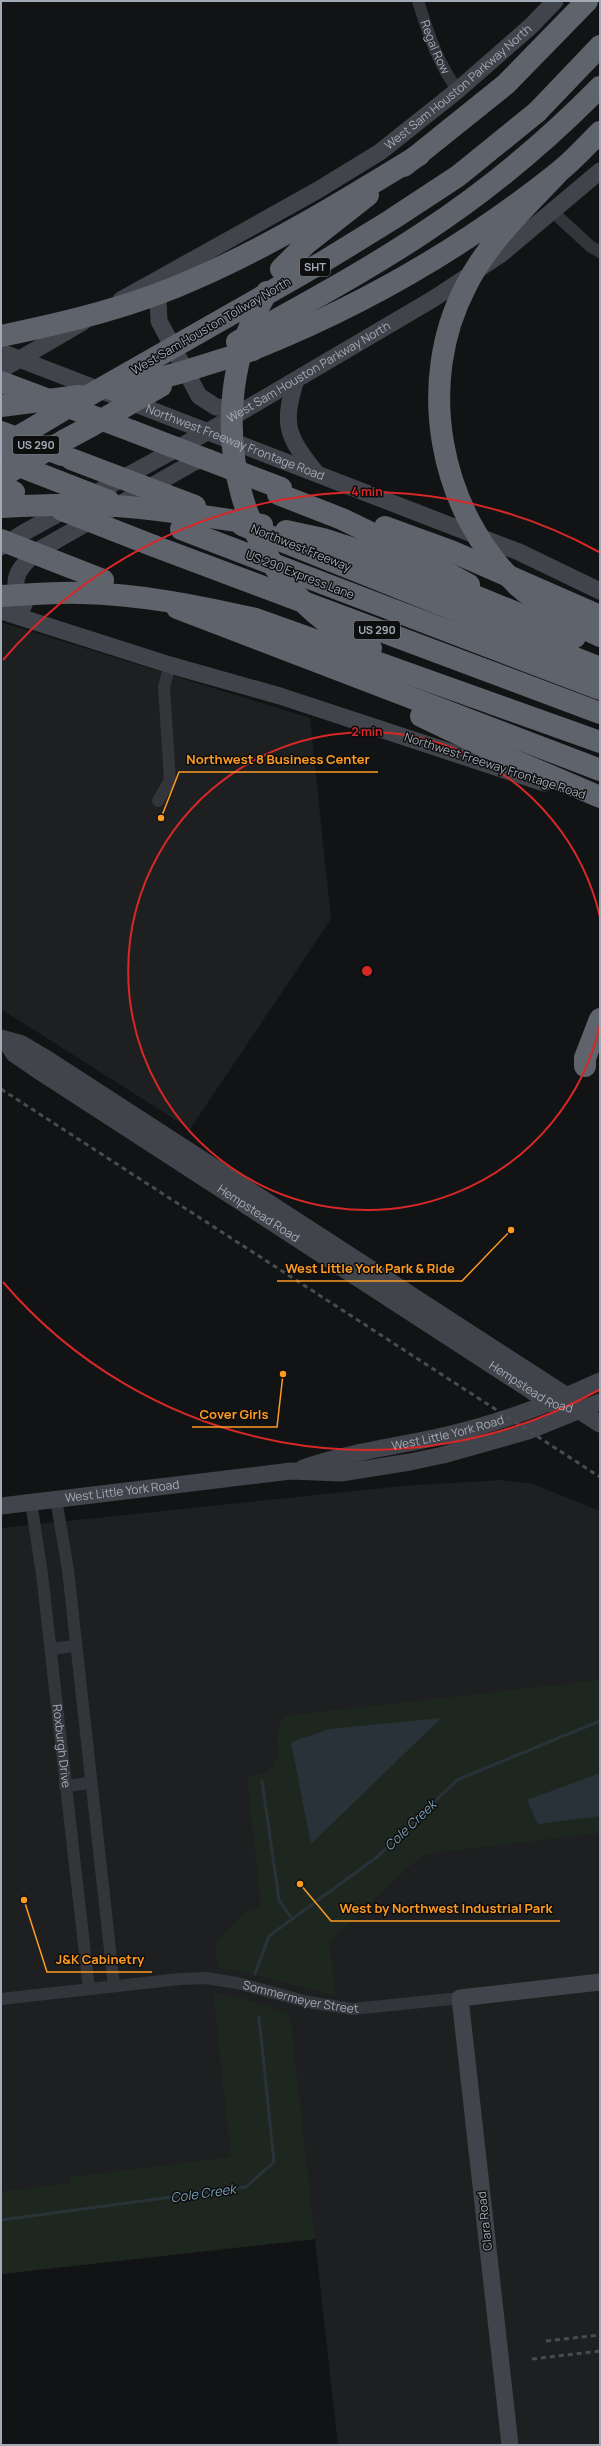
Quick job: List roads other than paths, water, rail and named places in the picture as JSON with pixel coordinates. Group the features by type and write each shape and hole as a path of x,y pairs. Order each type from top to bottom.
{"highway":[{"path":"465,695 411,666 352,640 323,620 299,597 274,566 256,536 238,487 231,436 233,394 243,351 259,306 281,269 307,243 506,84 587,1"},
{"name":"West Sam Houston Tollway North","path":"1,446 321,263 391,220 458,176 537,112 600,46"},
{"name":"SHT","path":"1,477 402,247 478,194 550,136 600,87"},
{"path":"600,132 557,174 494,242 465,287 448,333 442,357 440,425 445,457 454,486 466,514 491,556 519,586 536,600 575,625 600,636"},
{"path":"1,336 59,324 120,307 197,278 265,246 419,155"},
{"path":"1,406 63,399 140,384 217,362 305,329 360,303 441,257 557,174"},
{"path":"1,382 132,431 279,491 342,519 402,548 600,657"},
{"name":"Northwest Freeway","path":"1,432 207,511 600,668"},
{"name":"US 290 Express Lane","path":"1,459 600,689"},
{"name":"US 290","path":"1,487 600,713"},
{"path":"279,491 451,551 600,616"},
{"path":"1,507 53,505 128,507 200,514 315,537 385,559 600,647"},
{"path":"1,540 600,770"},
{"path":"3,609 80,593 148,598 206,607 256,619 600,742"},
{"path":"266,643 511,759 600,798"},
{"path":"548,669 600,693"},
{"path":"600,1019 585,1058 585,1066 591,1060 600,1038"}],"main road":[{"name":"West Sam Houston Parkway North","path":"1,370 168,272 318,190 380,152 458,90 531,26 556,1"},
{"name":"West Sam Houston Parkway North","path":"1,547 24,532 248,409 476,271 500,255 600,171"},
{"path":"168,272 158,300 159,321 199,396 216,407 248,409"},
{"name":"Northwest Freeway Frontage Road","path":"1,352 519,552 600,591"},
{"path":"296,380 289,400 289,432 295,445 317,474"},
{"path":"47,626 24,606 17,596 15,583 21,565 39,550 194,462 217,456 264,454"},
{"name":"Northwest Freeway Frontage Road","path":"3,609 47,626 170,665 280,696 480,763 600,798"},
{"name":"Hempstead Road","path":"3,1039 22,1044 44,1057 568,1396 580,1411 600,1424"},
{"name":"Hempstead Road","path":"3,1039 14,1054 36,1069 550,1404 580,1411"},
{"name":"West Little York Road","path":"292,1472 336,1456 452,1434 509,1419 550,1404 600,1381"},
{"name":"West Little York Road","path":"1,1506 292,1472 341,1473 443,1455 528,1431 600,1402"},
{"name":"Sommermeyer Street","path":"460,1998 600,1982"},
{"name":"Clara Road","path":"460,1998 510,2445"}],"street":[{"name":"Regal Row","path":"418,1 431,41 450,81 458,90"},
{"path":"553,212 590,246 600,252"},
{"path":"158,800 170,780 164,687 170,665"},
{"path":"56,1499 76,1646 114,1986"},
{"name":"Roxburgh Drive","path":"31,1502 51,1649 65,1786 89,1990"},
{"path":"51,1649 76,1646"},
{"path":"65,1786 91,1783"},
{"name":"Sommermeyer Street","path":"1,1999 114,1986 206,1978 262,1989 308,2002 353,2009 460,1998"}],"waterway":[{"name":"Cole Creek","path":"255,1974 269,1936 377,1857 457,1780 600,1721"},
{"path":"262,1781 279,1900 292,1919"},
{"name":"Cole Creek","path":"1,2220 246,2187 274,2162 259,2017"}],"railway":[{"path":"1,1089 600,1477"},
{"path":"546,2341 600,2335"},
{"path":"532,2359 600,2351"}],"place":[{"name":"Northwest 8 Business Center","path":"161,818"},
{"name":"West Little York Park & Ride","path":"511,1230"},
{"name":"Cover Girls","path":"283,1374"},
{"name":"West by Northwest Industrial Park","path":"300,1884"},
{"name":"J&K Cabinetry","path":"24,1900"}]}
